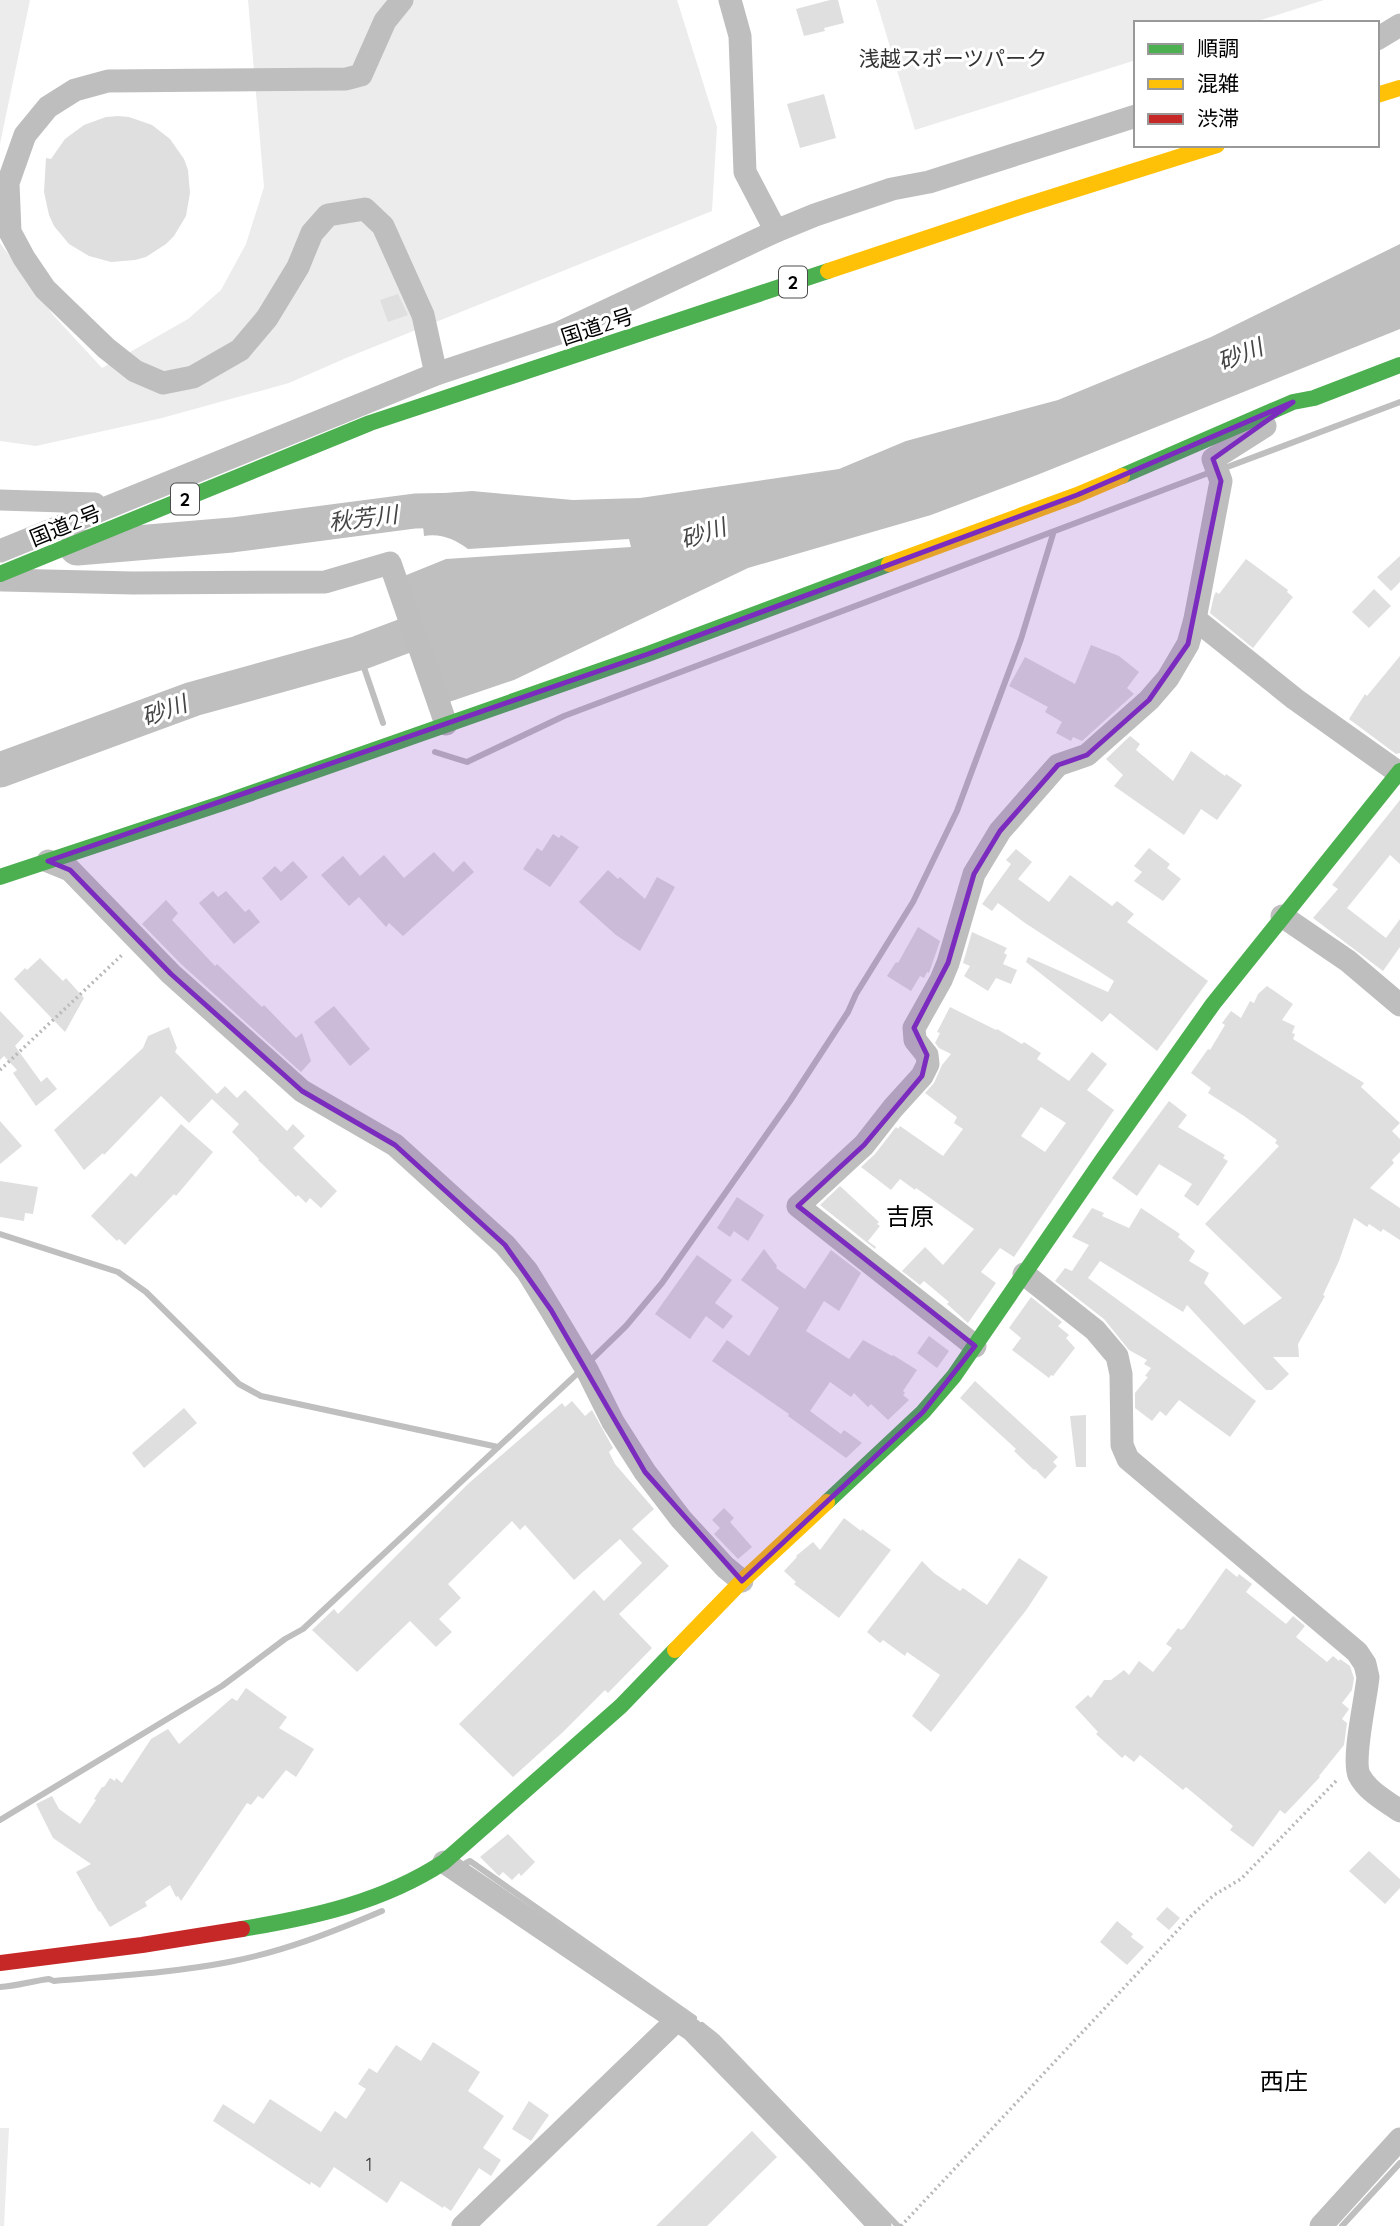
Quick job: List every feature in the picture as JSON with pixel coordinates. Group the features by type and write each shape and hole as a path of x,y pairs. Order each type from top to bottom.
{"main road":[{"path":"1379,94 1400,88"},
{"name":"国道2号","path":"0,577 365,413 1211,147"},
{"path":"0,877 223,803 648,654 830,584 1077,495 1293,402 1314,398 1400,365"},
{"path":"0,1964 142,1945 325,1914 398,1887 429,1873 444,1862 621,1706 742,1581 923,1412 954,1376 1213,1004 1400,772"}],"street":[{"path":"402,0 385,21 361,75 346,79 108,81 75,90 48,107 24,135 8,183 10,232 45,289 106,348 135,370 163,383 193,377 240,350 267,318 298,267 312,233 328,215 365,209 383,226 422,315 436,374"},
{"path":"730,0 740,36 745,172 776,231"},
{"path":"1379,38 1400,25"},
{"path":"0,551 365,413 436,374 559,333 815,215 892,189 929,182 1134,117"},
{"path":"975,1346 798,1206 864,1145 922,1076 928,1065 927,1055 915,1040 914,1028 942,980 974,874 985,852 1058,765 1087,755 1149,700 1168,678 1188,644 1195,619 1218,473 1213,459 1283,415 1293,402"},
{"path":"0,577 133,583 325,582 390,563 446,724"},
{"path":"1195,619 1295,699 1400,772"},
{"path":"48,861 70,870 171,974 302,1091 395,1145 505,1245 527,1271 585,1366 613,1422 645,1472 681,1519 742,1581"},
{"path":"1282,916 1348,961 1400,1005"},
{"path":"1024,1274 1095,1330 1118,1356 1121,1374 1122,1445 1128,1459 1357,1651 1365,1664 1368,1677 1357,1760 1359,1774 1368,1787 1400,1811"},
{"path":"444,1862 677,2020 705,2042 891,2225"},
{"path":"463,2226 677,2020"},
{"path":"1321,2226 1400,2139"}],"path":[{"path":"0,1070 137,940"},
{"path":"891,2225 1192,1915 1214,1895 1241,1879 1357,1760"}],"highlighted area":[{"path":"1293,402 1213,459 1221,481 1188,644 1149,700 1087,755 1058,765 1000,831 974,874 948,963 914,1028 927,1055 922,1076 864,1145 798,1206 975,1346 923,1412 742,1581 645,1472 551,1310 505,1245 395,1145 302,1091 171,974 70,870 48,861 648,654 1077,495"}],"green space":[{"path":"0,0 30,0 0,144"},
{"path":"248,0 677,0 717,127 712,211 289,383 162,418 36,446 0,441 0,243 54,316 102,368 188,319 221,290 246,244 264,187"},
{"name":"浅越スポーツパーク","path":"876,0 1324,0 1258,21 1134,21 1134,61 915,130"},
{"path":"0,2128 9,2128 4,2226 0,2226"}],"water":[{"path":"1400,244 1400,329 931,515 748,568 514,680 449,702 404,576 446,559 631,547 629,539 468,549 447,538 424,536 420,495 472,491 573,500 640,498 839,469 906,441 1058,400 1211,337"}],"building":[{"path":"838,0 844,23 804,36 796,9"},
{"path":"824,94 836,138 800,148 787,104"},
{"path":"118,116 152,125 170,139 184,159 190,193 186,216 166,244 146,257 111,262 89,256 69,244 54,226 44,192 46,158 51,159 65,139 84,125 106,117"},
{"path":"398,294 408,315 388,322 380,300"},
{"path":"1400,556 1400,582 1391,591 1377,577"},
{"path":"1246,559 1288,590 1293,597 1253,648 1210,613 1216,592 1219,594"},
{"path":"1374,589 1391,606 1369,628 1352,612"},
{"path":"1091,645 1119,656 1139,672 1127,688 1134,694 1082,741 1073,737 1071,741 1056,733 1062,722 1045,712 1048,707 1009,686 1025,657 1075,684"},
{"path":"1400,656 1400,753 1396,754 1349,719 1365,694 1367,696"},
{"path":"1130,736 1140,744 1136,750 1173,781 1191,751 1242,785 1217,820 1201,809 1184,835 1114,786 1123,775 1106,759"},
{"path":"1400,800 1400,864 1390,855 1347,908 1386,938 1400,919 1400,947 1383,971 1313,918 1338,889 1332,885"},
{"path":"553,834 559,838 561,835 579,847 550,887 523,869 537,848 542,851"},
{"path":"1149,848 1170,864 1167,868 1181,879 1163,901 1134,881 1142,872 1134,866"},
{"path":"1016,849 1032,862 1018,879 1049,902 1070,875 1112,906 1117,901 1134,914 1127,922 1208,981 1157,1051 1110,1013 1102,1022 1026,962 1028,957 1108,992 1114,981 998,903 992,911 982,904 1011,864 1006,860"},
{"path":"434,852 453,872 464,861 474,872 403,936 389,923 386,927 359,897 349,906 321,875 343,856 360,876 384,855 404,878"},
{"path":"293,861 308,877 281,901 262,878 275,866 281,872"},
{"path":"608,870 645,899 657,877 675,887 640,951 616,935 579,902"},
{"path":"213,891 218,897 226,891 245,912 249,909 260,922 234,944 199,903"},
{"path":"166,900 178,913 172,920 215,966 217,964 262,1007 264,1005 296,1038 302,1033 311,1061 301,1072 181,964 142,924"},
{"path":"918,927 940,941 929,973 927,972 924,978 920,976 911,991 887,976 896,962 898,963"},
{"path":"972,932 1007,948 1003,964 1017,970 1011,984 996,978 988,991 964,976 970,966 963,963"},
{"path":"40,958 63,981 66,978 84,998 65,1032 14,979"},
{"path":"1267,986 1293,1004 1282,1020 1295,1026 1293,1039 1364,1083 1361,1087 1400,1123 1392,1131 1400,1139 1400,1152 1392,1160 1394,1163 1370,1188 1400,1208 1400,1240 1383,1229 1381,1232 1369,1224 1367,1227 1354,1218 1339,1261 1323,1295 1325,1296 1298,1344 1299,1357 1273,1357 1289,1374 1272,1390 1266,1390 1187,1305 1183,1312 1100,1261 1088,1278 1256,1401 1230,1437 1179,1400 1166,1416 1160,1411 1152,1421 1135,1408 1135,1393 1148,1377 1145,1376 1151,1368 1144,1364 1147,1360 1129,1350 1104,1319 1055,1281 1065,1268 1072,1271 1089,1245 1072,1237 1092,1208 1104,1213 1102,1216 1129,1228 1141,1208 1180,1234 1178,1237 1195,1251 1189,1261 1209,1273 1204,1283 1244,1325 1282,1298 1205,1224 1279,1146 1275,1143 1277,1140 1208,1093 1211,1088 1191,1073 1208,1049 1210,1050 1225,1025 1222,1023 1231,1011 1241,1018 1250,1001 1254,1003 1258,994"},
{"path":"334,1006 370,1049 350,1066 314,1022"},
{"path":"950,1007 1022,1044 1024,1042 1041,1053 1037,1059 1069,1081 1092,1052 1107,1064 1087,1090 1114,1110 1014,1257 1000,1248 981,1272 996,1283 968,1323 924,1281 920,1285 902,1271 925,1247 943,1265 974,1229 900,1179 891,1190 861,1167 896,1127 898,1129 900,1126 943,1156 963,1129 954,1123 957,1117 925,1093 951,1054 935,1043 940,1033 937,1032","holes":["1041,1107 1066,1123 1045,1152 1021,1136"]},
{"path":"0,1011 24,1036 15,1046 41,1082 47,1077 57,1089 36,1106 13,1073 17,1070 4,1056 0,1060"},
{"path":"169,1027 177,1048 175,1052 217,1094 225,1086 237,1098 245,1090 287,1131 293,1124 305,1136 293,1148 337,1191 321,1208 310,1198 306,1203 298,1195 296,1197 258,1160 232,1132 239,1124 212,1099 189,1123 161,1096 104,1155 103,1153 84,1170 54,1130 143,1048 148,1036"},
{"path":"1169,1101 1187,1115 1178,1127 1225,1155 1223,1158 1228,1161 1198,1206 1184,1196 1192,1184 1159,1164 1137,1196 1112,1178"},
{"path":"0,1121 22,1146 0,1164"},
{"path":"181,1124 213,1152 176,1196 174,1194 125,1245 119,1239 117,1241 91,1216 131,1173 136,1177"},
{"path":"0,1181 38,1187 33,1214 25,1213 24,1221 0,1217"},
{"path":"840,1186 879,1222 877,1224 880,1226 868,1241 875,1249 820,1205"},
{"path":"737,1197 764,1215 748,1241 734,1231 730,1237 717,1228"},
{"path":"764,1249 776,1268 805,1289 831,1250 861,1273 839,1311 824,1301 806,1331 849,1359 863,1340 917,1370 903,1391 903,1395 909,1400 888,1420 871,1404 868,1407 854,1393 851,1397 830,1382 810,1411 841,1434 844,1430 862,1443 846,1458 788,1416 789,1414 712,1361 727,1340 749,1356 779,1308 741,1280"},
{"path":"697,1255 732,1280 715,1303 733,1316 723,1329 706,1316 690,1339 655,1314"},
{"path":"1031,1297 1062,1322 1058,1326 1069,1335 1066,1338 1075,1348 1049,1378 1012,1350 1021,1338 1009,1328"},
{"path":"929,1336 949,1351 937,1368 917,1353"},
{"path":"975,1381 1058,1457 1053,1462 1057,1466 1045,1479 960,1398"},
{"path":"572,1401 585,1416 592,1410 613,1448 609,1452 615,1464 654,1509 632,1529 669,1566 619,1614 652,1648 608,1693 605,1690 513,1777 459,1724 594,1590 604,1601 642,1563 620,1539 574,1580 525,1525 520,1530 512,1521 448,1584 461,1598 439,1619 452,1632 436,1647 410,1621 357,1672 312,1630 334,1609 338,1614 469,1483 562,1403 565,1407"},
{"path":"184,1408 197,1423 144,1468 132,1453"},
{"path":"1086,1415 1086,1467 1076,1467 1070,1416"},
{"path":"724,1508 734,1518 730,1522 752,1547 738,1559 714,1534 720,1528 712,1520"},
{"path":"844,1518 891,1550 839,1618 794,1584 796,1582 784,1571 796,1556 813,1542 820,1550"},
{"path":"1019,1558 1048,1577 1027,1609 931,1732 912,1716 940,1675 907,1652 905,1656 883,1640 880,1643 867,1632 922,1561 960,1591 963,1588 987,1605"},
{"path":"1226,1568 1252,1584 1246,1592 1286,1624 1293,1616 1305,1626 1296,1637 1327,1662 1333,1656 1350,1666 1354,1678 1352,1690 1342,1703 1349,1709 1342,1719 1347,1723 1344,1745 1320,1777 1285,1814 1280,1810 1253,1847 1230,1830 1233,1826 1186,1787 1183,1790 1140,1755 1134,1762 1125,1755 1122,1758 1096,1734 1098,1732 1075,1707 1088,1695 1091,1698 1104,1680 1111,1680 1124,1670 1129,1675 1139,1661 1153,1672 1172,1648 1166,1644 1178,1628 1184,1628"},
{"path":"246,1688 287,1717 279,1728 314,1749 296,1777 286,1770 263,1799 258,1796 251,1805 247,1803 181,1901 170,1885 145,1902 147,1906 110,1927 76,1872 91,1864 53,1838 36,1804 52,1796 59,1809 80,1824 102,1787 110,1778 115,1781 116,1778 122,1783 151,1739 168,1729 179,1744 232,1698 237,1701"},
{"path":"508,1834 535,1862 521,1876 519,1873 512,1880 503,1872 499,1876 480,1857"},
{"path":"1369,1851 1400,1879 1400,1888 1385,1904 1349,1871"},
{"path":"1167,1907 1180,1918 1169,1930 1156,1919"},
{"path":"1117,1921 1144,1947 1127,1965 1100,1942"},
{"path":"433,2042 480,2072 468,2091 504,2116 483,2148 501,2160 491,2176 479,2168 451,2211 401,2181 387,2203 334,2167 320,2188 311,2182 310,2185 213,2121 223,2104 254,2124 270,2099 321,2132 335,2111 346,2119 366,2089 358,2084 369,2068 377,2073 396,2045 421,2061"},
{"path":"529,2101 549,2115 531,2141 512,2129"},
{"path":"752,2131 777,2157 707,2226 656,2226"}],"waterway":[{"path":"1222,469 1400,402"},
{"path":"435,752 467,762 564,716 1211,472"},
{"path":"0,500 95,503"},
{"name":"秋芳川","path":"77,548 232,535 415,511 467,510"},
{"path":"588,1363 626,1326 662,1283 790,1101 848,1012 856,994 913,902 957,811 1021,639 1053,534"},
{"name":"砂川","path":"0,770 193,699 359,653 447,620"},
{"path":"359,653 383,723"},
{"path":"0,1234 118,1272 146,1292 239,1384 261,1396 498,1447"},
{"path":"0,1820 222,1686 285,1639 303,1629 580,1371"},
{"path":"466,1863 470,1861 694,2018"},
{"path":"0,1987 49,1979 54,1981 142,1974 229,1962 307,1941 382,1911"},
{"path":"702,2025 717,2037 898,2226"},
{"path":"1342,2226 1400,2163"}],"traffic: fast":[{"path":"0,574 370,423 828,271"},
{"path":"1122,476 1293,402 1314,398 1400,365"},
{"path":"0,877 223,803 648,654 889,564"},
{"path":"827,1502 923,1412 954,1376 1213,1004 1400,771"},
{"path":"242,1929 321,1913 372,1898 397,1888 444,1862 621,1706 675,1650"}],"traffic: slow":[{"path":"1379,94 1400,88"},
{"path":"828,271 1211,147"},
{"path":"889,564 1122,476"},
{"path":"675,1650 742,1581 827,1502"}],"traffic: jam":[{"path":"0,1963 242,1929"}],"district":[{"name":"吉原","path":"910,1216"},
{"name":"西庄","path":"1284,2081"}]}
